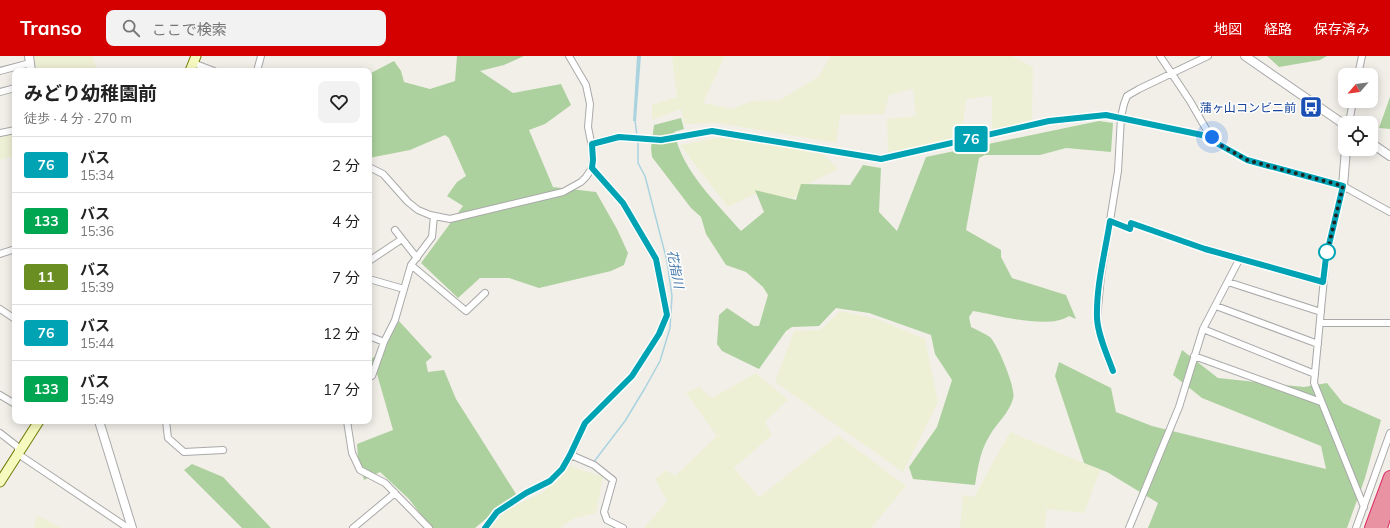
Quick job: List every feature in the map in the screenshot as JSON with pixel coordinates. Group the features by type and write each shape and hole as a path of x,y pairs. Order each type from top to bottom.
{"highway":[{"path":"1371,528 1390,477"},
{"path":"1381,528 1390,498"}],"main road":[{"path":"0,482 36,424"}],"street":[{"path":"258,68 261,56"},
{"path":"372,168 383,174 408,202 418,210 434,216 450,219 460,218 563,192 574,187 586,177 592,168 593,160 592,144 588,127 590,104 586,85 569,56"},
{"path":"1160,56 1213,141"},
{"path":"1113,371 1099,332 1097,318 1101,276 1118,171 1121,117 1127,96 1208,56"},
{"path":"1245,56 1338,120"},
{"path":"1359,68 1362,56"},
{"path":"0,71 30,63"},
{"path":"193,63 206,68"},
{"path":"0,92 12,89"},
{"path":"592,144 619,137 661,140 712,131 881,159 1049,121 1106,115 1202,135 1247,160 1343,186 1390,212"},
{"path":"0,133 12,131"},
{"path":"1378,148 1390,156"},
{"path":"1345,156 1343,186 1326,257 1314,383 1364,507"},
{"path":"485,528 497,512 526,493 550,481 562,469 585,423 632,376 659,334 667,315 656,259 623,203 592,168"},
{"path":"372,376 384,342 395,320 412,265 432,237 434,216"},
{"path":"1110,221 1130,229 1131,223 1156,233 1323,282"},
{"path":"395,230 417,258"},
{"path":"372,259 402,239"},
{"path":"0,254 12,250"},
{"path":"1129,528 1179,407 1203,329 1240,258"},
{"path":"412,265 466,310 485,293"},
{"path":"372,280 404,289"},
{"path":"1228,282 1321,312"},
{"path":"1216,306 1318,344"},
{"path":"0,309 12,317"},
{"path":"1320,323 1390,323"},
{"path":"1203,329 1314,374"},
{"path":"372,337 384,342"},
{"path":"1194,356 1321,402"},
{"path":"0,395 12,402"},
{"path":"100,424 132,528"},
{"path":"166,424 168,438 184,452 223,450"},
{"path":"347,424 352,454 360,470 380,479 429,528"},
{"path":"0,433 18,447 18,454 128,528"},
{"path":"1356,528 1388,447 1390,433"},
{"path":"570,455 594,465 613,480 604,512 607,520 623,528"},
{"path":"353,528 395,493"}],"green space":[{"path":"34,56 94,56 92,57 97,68 36,68"},
{"path":"457,56 524,56 504,65 480,71 513,93 561,84 571,105 545,124 529,130 553,187 596,192 617,229 628,253 624,265 611,271 539,288 509,278 480,278 458,298 421,263 463,206 447,196 457,182 466,176 449,138 445,135 410,150 372,157 372,72 394,61 401,71 404,82 430,89 455,81"},
{"path":"672,56 725,56 703,103 732,109 752,101 780,100 818,77 831,56 1011,56 1033,67 1032,121 992,134 992,96 966,99 961,139 888,153 887,119 916,116 913,89 889,95 884,114 840,115 836,143 719,123 684,124 681,109 652,120 652,105 677,97"},
{"path":"1267,56 1327,56 1320,60 1279,67"},
{"path":"1390,97 1390,129 1379,128"},
{"path":"681,118 684,129 674,132 678,147 692,173 701,185 741,231 764,212 755,190 796,200 801,184 850,185 863,165 881,168 879,212 897,231 926,157 1099,121 1113,123 1111,152 1066,148 1040,155 985,155 979,158 966,230 1001,250 1001,257 1012,278 1066,295 1076,319 1069,316 1060,320 1049,322 1036,322 973,311 969,317 971,327 990,337 998,349 1010,378 1013,394 1013,399 1009,409 993,431 984,447 975,485 913,479 909,467 937,427 952,380 935,354 931,335 869,313 836,308 819,326 792,327 786,331 759,369 722,351 717,344 719,315 727,308 754,326 759,326 768,295 763,287 746,272 726,265 706,234 701,217 691,208 652,157 651,148 654,125"},
{"path":"12,134 12,157 0,160 0,136"},
{"path":"722,137 820,151 838,169 810,183 794,198 755,194 728,207 680,145"},
{"path":"840,311 877,319 925,339 938,402 903,472 775,382 794,331 820,330"},
{"path":"399,321 432,357 426,362 428,372 444,370 456,399 516,494 475,528 431,528 409,499 380,472 364,480 358,459 357,444 393,430 377,374 372,375 372,358 379,357"},
{"path":"1182,350 1218,378 1304,387 1327,383 1343,403 1381,420 1365,478 1347,528 1148,528 1158,503 1107,472 1084,463 1055,376 1059,362 1111,388 1116,412 1152,426 1326,469 1321,446 1202,398 1173,375"},
{"path":"756,373 788,400 765,422 772,435 734,468 759,497 838,435 906,486 871,528 644,528 667,501 655,479 666,470 675,476 717,436 686,393 699,387 712,398"},
{"path":"1010,432 1100,470 1084,513 1047,509 1044,528 960,528 963,495 974,497"},
{"path":"192,464 223,477 271,528 242,528 184,470"},
{"path":"568,465 603,477 596,513 573,519 560,528 490,528 508,509 544,492"},
{"path":"37,515 62,528 34,528"}],"water":[{"path":"637,56 641,56 636,121 633,121"}],"waterway":[{"name":"花指川","path":"635,120 637,136"},
{"name":"花指川","path":"593,463 625,421 645,388 660,361 670,328 672,296 667,261 645,176 638,163 638,139"}],"bus line":[{"name":"76","path":"485,528 497,512 526,493 550,481 562,469 585,423 632,376 659,334 667,315 656,259 623,203 592,168 592,144 619,137 661,140 712,131 881,159 1049,121 1106,115 1136,120 1202,135 1247,160 1343,186 1339,208 1326,257 1323,282 1205,249 1131,223 1130,229 1110,221 1101,276 1097,318 1099,332 1113,371"}],"place":[{"name":"蒲ヶ山コンビニ前","path":"1311,107"}],"route":[{"path":"1212,137 1213,141 1247,160 1343,186 1339,208 1326,257 1327,252"}]}
